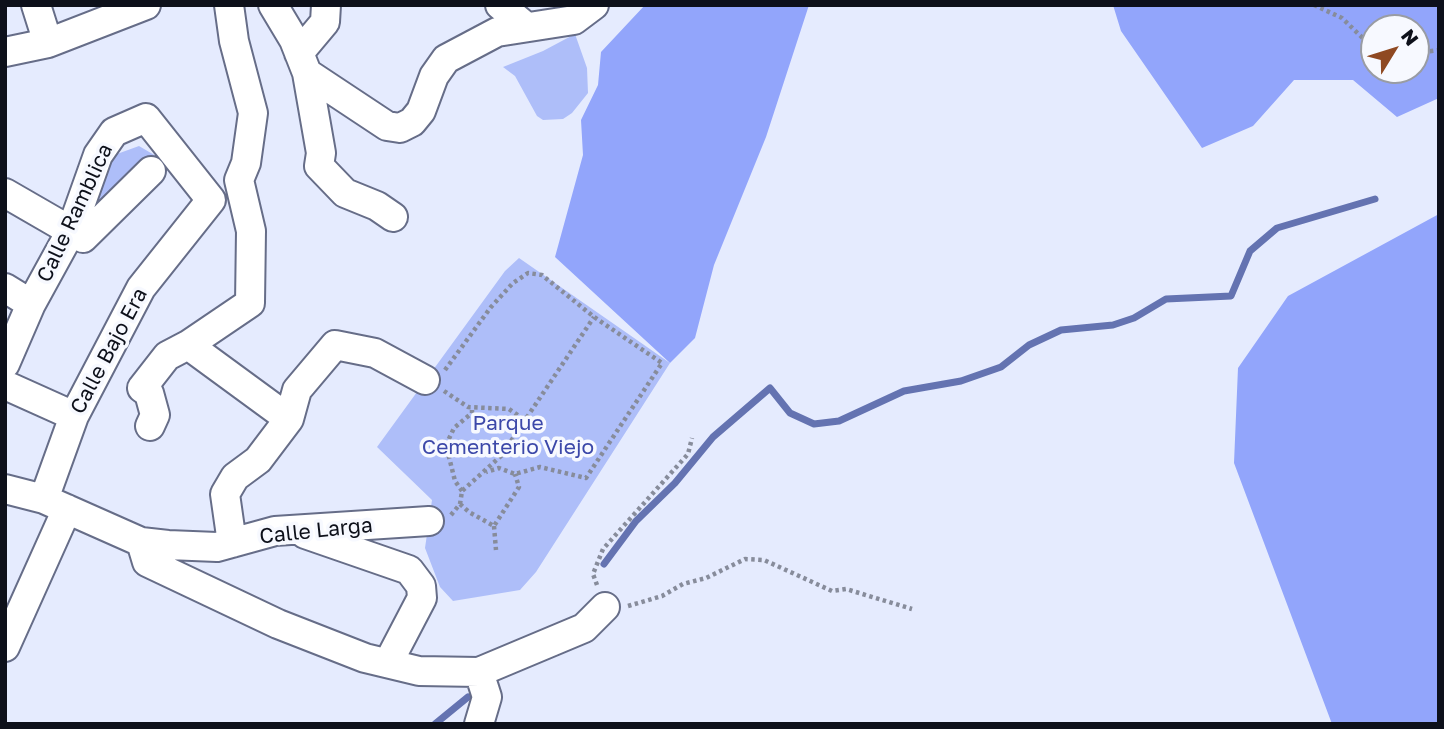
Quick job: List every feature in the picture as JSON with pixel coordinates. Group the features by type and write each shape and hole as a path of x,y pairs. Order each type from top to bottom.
{"street":[{"path":"36,5 48,43"},
{"path":"5,52 48,43 146,5"},
{"path":"150,426 155,415 149,393 142,388 167,356 250,303 251,231 239,180 246,163 253,113 234,41 229,5"},
{"path":"273,5 303,63 321,153 319,166 345,193 377,206 393,217"},
{"path":"303,63 325,22 326,5"},
{"path":"500,5 540,18 574,20 594,5"},
{"path":"303,63 387,126 400,128 412,122 421,111 434,76 446,59 497,32 540,18"},
{"name":"Calle Ramblica","path":"5,364 31,304 71,230 97,155 114,132 146,118"},
{"name":"Calle Bajo Era","path":"5,647 55,504 74,416 141,288 211,200 146,118"},
{"path":"5,193 83,238 151,172"},
{"path":"5,288 31,304"},
{"path":"188,345 289,419"},
{"path":"232,543 225,494 235,477 258,460 289,419 297,390 335,345 375,353 430,382"},
{"path":"5,385 74,416"},
{"name":"Calle Larga","path":"5,489 55,504 141,542 218,547 275,531 299,532 429,521"},
{"path":"299,532 409,570 421,586 422,598 388,663"},
{"path":"141,542 147,562 278,624 365,658 419,671 479,672 584,628 605,607"},
{"path":"479,672 487,697 479,724"}],"path":[{"path":"1314,5 1342,18 1360,35"},
{"path":"486,472 499,468 514,474 540,467 586,478 662,363 594,317 542,275 528,273 513,283 491,307 430,382 472,408 509,409 525,420"},
{"path":"429,521 452,515 460,504 462,491 486,472 525,420 594,317"},
{"path":"462,491 454,481 446,445 454,428 472,413 472,408"},
{"path":"692,438 688,454 603,549 593,574 605,607 634,606 745,559 764,560 832,591 846,589 912,609"},
{"path":"496,550 494,526 519,487 514,474"},
{"path":"460,504 494,526"}],"green space":[{"path":"575,34 587,68 588,93 572,113 563,119 543,120 537,116 515,76 503,67 543,51"},
{"path":"139,146 156,156 95,220 85,210 106,158"},
{"name":"Parque Cementerio Viejo","path":"519,258 670,363 536,572 520,590 453,601 440,587 425,548 432,500 377,447 505,271"}],"shaded area":[{"path":"645,5 809,5 766,137 714,265 695,338 670,363 555,257 583,155 581,120 598,85 601,52"},
{"path":"1113,5 1439,5 1439,98 1397,117 1353,80 1294,80 1253,126 1202,148 1121,31"},
{"path":"1439,214 1439,724 1332,724 1234,463 1238,368 1288,296"}],"waterway":[{"path":"604,564 636,521 675,483 713,437 770,388 790,413 814,424 839,421 904,391 961,381 1001,367 1029,345 1061,330 1113,325 1134,318 1166,299 1231,296 1250,251 1277,228 1375,199"},
{"path":"435,724 468,697"}]}
